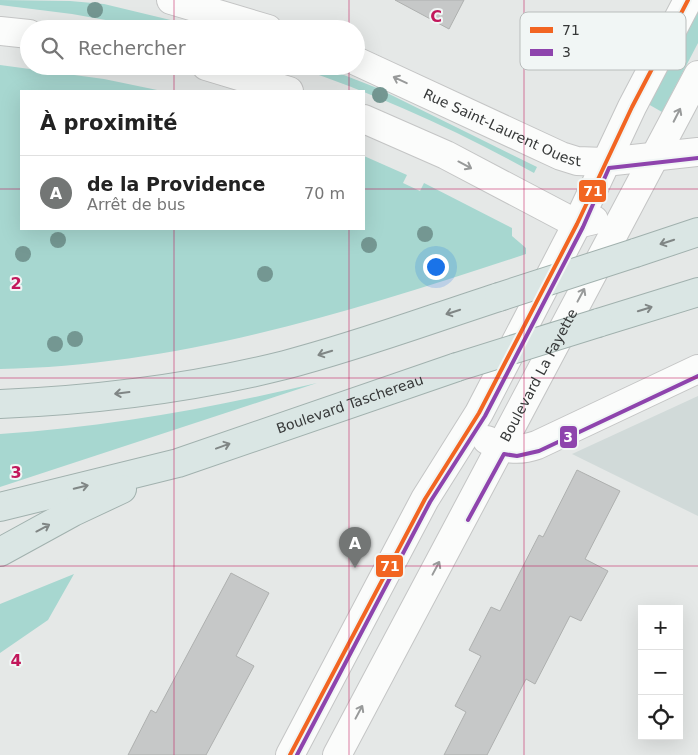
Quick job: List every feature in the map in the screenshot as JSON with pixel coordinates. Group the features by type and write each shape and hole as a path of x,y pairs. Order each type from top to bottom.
{"highway":[{"path":"0,404 99,397 170,388 246,374 321,355 698,232"},
{"name":"Boulevard Taschereau","path":"0,507 178,463 457,367 698,292"},
{"path":"0,552 73,512 178,463"}],"street":[{"path":"171,0 238,20"},
{"path":"682,12 688,0"},
{"path":"0,31 20,33"},
{"name":"Rue Saint-Laurent Ouest","path":"365,65 561,156 577,161 606,162 655,156"},
{"path":"290,755 425,499 468,430 577,224 653,70"},
{"path":"236,75 286,90"},
{"name":"Boulevard La Fayette","path":"337,755 698,75"},
{"path":"365,119 446,155 577,224 625,212"},
{"path":"655,156 698,152"},
{"path":"468,430 501,447 516,450 537,445 698,369"}],"shaded area":[{"path":"0,0 70,1 104,4 171,20 106,20 0,5"},
{"path":"698,10 698,43 686,66 686,33"},
{"path":"0,65 20,68 20,75 74,75 157,90 20,90 20,230 365,230 365,156 407,175 403,183 420,191 424,183 512,228 512,236 526,248 526,254 462,275 333,314 267,331 201,346 134,358 0,369"},
{"path":"666,70 684,70 662,112 648,104"},
{"path":"318,75 344,75 377,88 537,167 534,173 475,142 365,92 365,90 360,90"},
{"path":"317,383 0,487 0,434 80,427 160,415 238,401"},
{"path":"698,396 698,516 572,454"},
{"path":"74,574 48,620 0,653 0,604"}],"building":[{"path":"395,0 464,0 449,29"},
{"path":"577,470 620,491 585,559 608,571 581,621 570,616 535,684 526,679 487,755 444,755 466,712 455,706 481,656 469,650 491,607 500,611 539,535 543,537"},
{"path":"231,573 269,593 236,656 254,666 206,755 128,755 151,710 156,713"}],"transit line":[{"name":"71","path":"682,12 688,0"},
{"name":"71","path":"290,755 425,499 479,413 577,224 651,70"},
{"name":"3","path":"297,755 430,502 485,416 583,227 609,168 698,158"},
{"name":"3","path":"468,520 504,454 517,456 539,451 698,376"}],"place":[{"name":"de la Providence","path":"355,568"}]}
